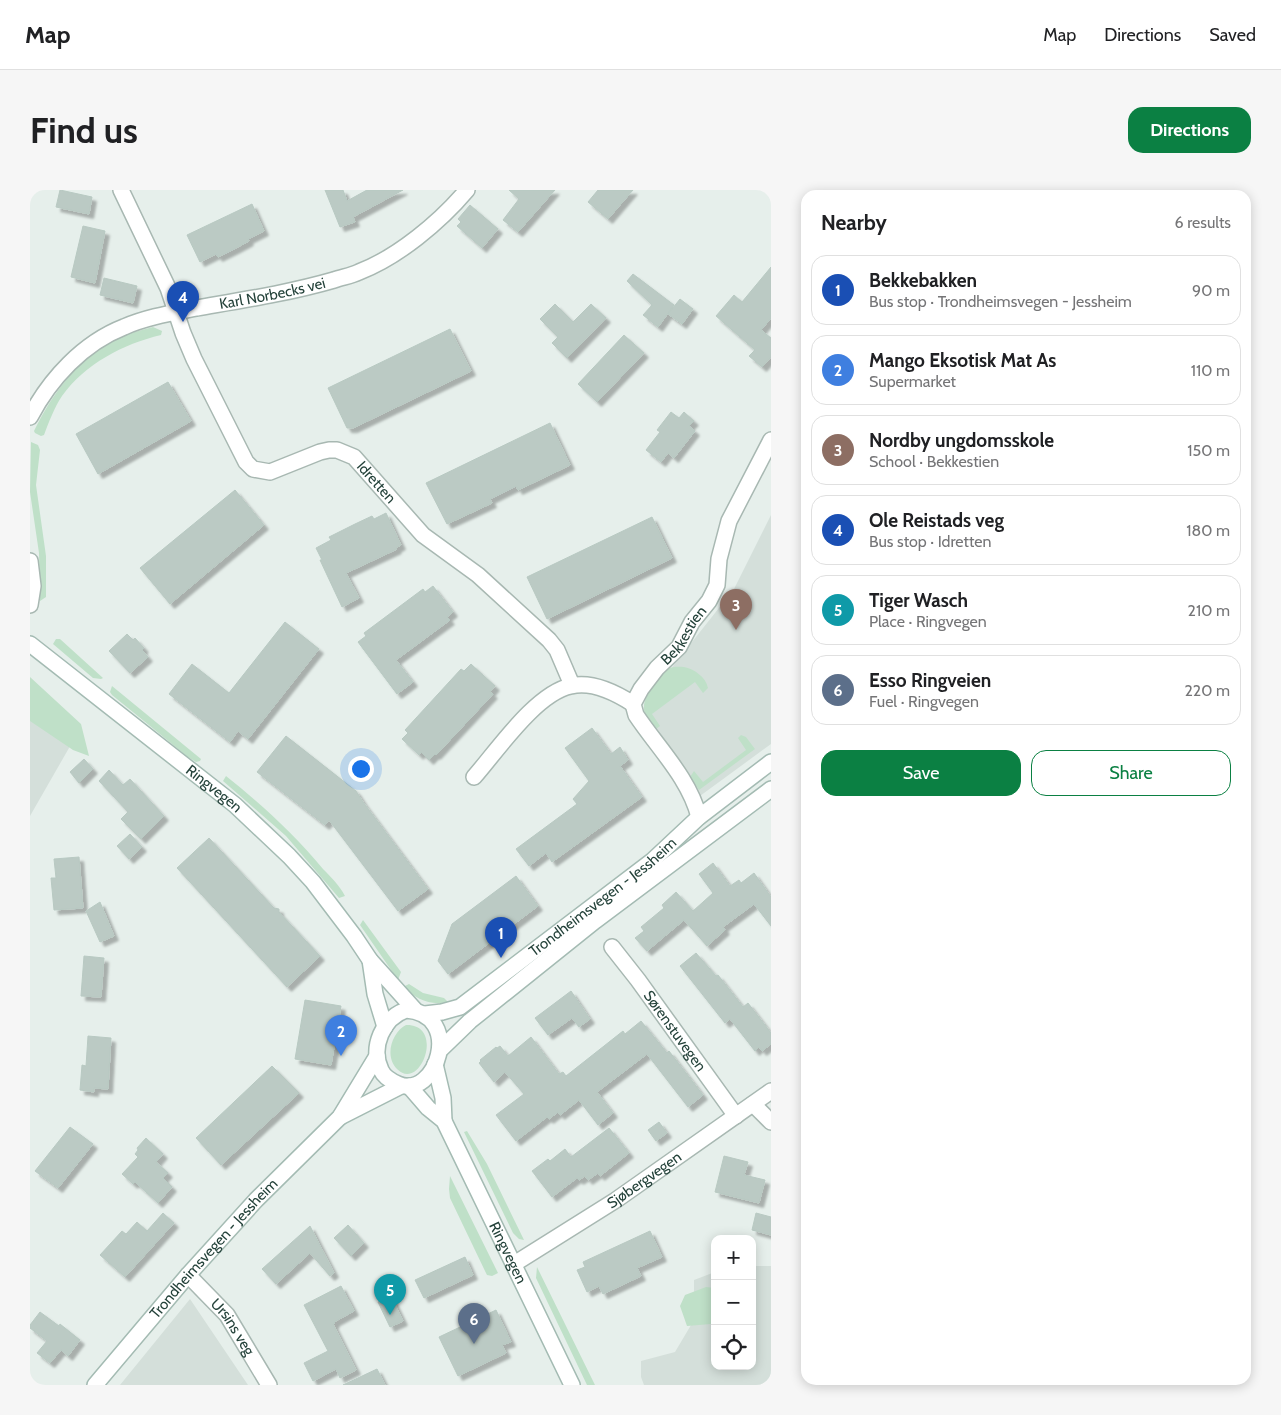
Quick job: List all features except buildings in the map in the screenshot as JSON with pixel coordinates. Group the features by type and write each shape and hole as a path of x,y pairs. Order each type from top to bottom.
{"street":[{"name":"Idretten","path":"121,190 168,288 194,359 246,462 253,468 270,472 329,450 346,453 354,457 423,535 478,575 548,640 557,650 572,686"},
{"name":"Karl Norbecks vei","path":"30,417 39,400 62,370 92,345 122,327 152,317 309,288 359,272 405,246 434,223 466,190"},
{"name":"Bekkestien","path":"633,704 641,689 657,668 679,647 692,622 709,601 717,585 719,559 730,521 771,440"},
{"path":"30,561 32,586 30,605"},
{"name":"Ringvegen","path":"30,644 235,805 259,827 313,882 370,960 420,1012"},
{"path":"474,777 519,724 550,695 572,686 585,685 609,692 633,704 636,714 682,779 695,801 699,817"},
{"name":"Trondheimsvegen - Jessheim","path":"420,1012 442,1012 460,1007 652,861 699,817 771,762"},
{"name":"Trondheimsvegen - Jessheim","path":"438,1057 470,1021 595,921 771,789"},
{"name":"Sørenstuvegen","path":"612,947 736,1116"},
{"name":"Ringvegen","path":"370,960 375,994 385,1027"},
{"path":"406,1010 420,1012 432,1020 437,1029 438,1057 426,1078 420,1083 405,1086 383,1075 377,1056 377,1047 385,1027 397,1013 406,1010"},
{"name":"Trondheimsvegen - Jessheim","path":"95,1385 188,1275 256,1200 340,1117 377,1056"},
{"name":"Ringvegen","path":"438,1057 444,1120 572,1385"},
{"name":"Ringvegen","path":"405,1086 444,1120"},
{"name":"Trondheimsvegen - Jessheim","path":"340,1117 405,1086"},
{"name":"Sjøbergvegen","path":"514,1264 616,1200 771,1092"},
{"path":"753,1104 771,1122"},
{"name":"Ursins veg","path":"188,1275 227,1315 269,1385"}],"shaded area":[{"path":"771,515 771,744 689,804 644,720 669,671 734,589"},
{"path":"30,712 73,741 30,816"},
{"path":"756,1266 771,1266 771,1385 644,1385 641,1377 641,1361 675,1352 694,1320 694,1280 711,1274 711,1370 756,1370"},
{"path":"190,1299 248,1385 120,1385"}],"green space":[{"path":"153,327 162,331 161,335 119,350 93,365 82,374 62,396 44,435 41,436 35,433 34,431 42,416 60,388 70,375 94,353 123,336"},
{"path":"31,442 38,445 40,450 36,485 46,556 46,597 40,601 39,553 30,492"},
{"path":"56,639 60,639 103,678 93,678 53,644"},
{"path":"672,667 684,667 699,674 705,680 708,688 703,693 695,682 652,714 660,726 656,729 653,728 644,712 649,691 665,671"},
{"path":"30,677 81,724 89,756 73,750 30,721"},
{"path":"112,686 201,759 200,761 196,762 188,757 112,695 110,692"},
{"path":"741,735 746,737 755,749 699,790 690,777 694,771 703,782 746,750 738,738"},
{"path":"226,776 301,844 345,896 339,898 286,836 223,781"},
{"path":"363,920 401,972 398,980 360,925"},
{"path":"409,984 423,993 444,998 448,1002 435,1003 424,1001 403,987"},
{"path":"406,1025 418,1028 425,1035 427,1045 421,1065 414,1072 406,1074 397,1069 393,1064 390,1051 397,1033"},
{"path":"467,1131 487,1164 524,1240 519,1239 513,1233 464,1132"},
{"path":"450,1176 498,1273 492,1276 487,1275 450,1198"},
{"path":"537,1267 595,1385 587,1385 536,1278"},
{"path":"706,1287 711,1288 711,1324 687,1326 680,1306 685,1295"}],"place":[{"name":"Ole Reistads veg","path":"183,322"},
{"name":"Nordby ungdomsskole","path":"736,630"},
{"name":"Bekkebakken","path":"501,958"},
{"name":"Mango Eksotisk Mat As","path":"341,1056"},
{"name":"Tiger Wasch","path":"390,1315"},
{"name":"Esso Ringveien","path":"474,1344"}]}
